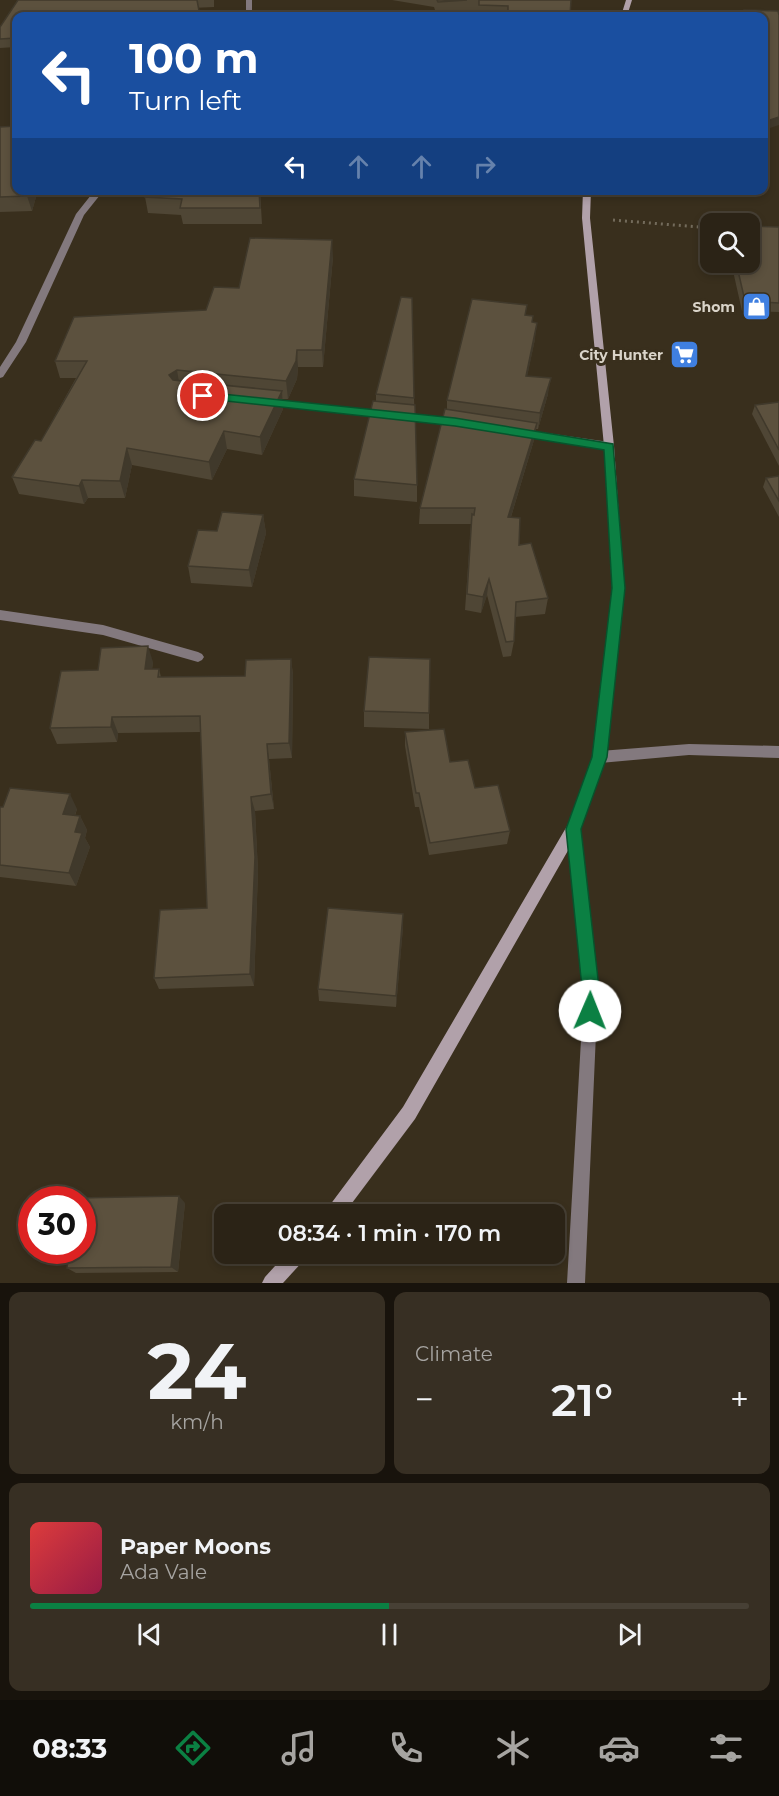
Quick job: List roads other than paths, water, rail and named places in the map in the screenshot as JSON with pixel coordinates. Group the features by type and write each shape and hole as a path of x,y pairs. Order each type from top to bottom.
{"main road":[{"path":"341,1204 409,1113 573,829 600,757 618,588 609,447 586,218 587,195"},
{"path":"271,1283 289,1264"}],"street":[{"path":"0,375 21,342 80,214 96,195"},
{"path":"260,401 465,423"},
{"path":"506,430 609,447"},
{"path":"0,615 103,630 198,657"},
{"path":"600,757 652,749 735,748 779,752"},
{"path":"573,829 591,988 576,1283"}],"place":[{"name":"Shom","path":"756,307"},
{"name":"City Hunter","path":"684,355"}]}
